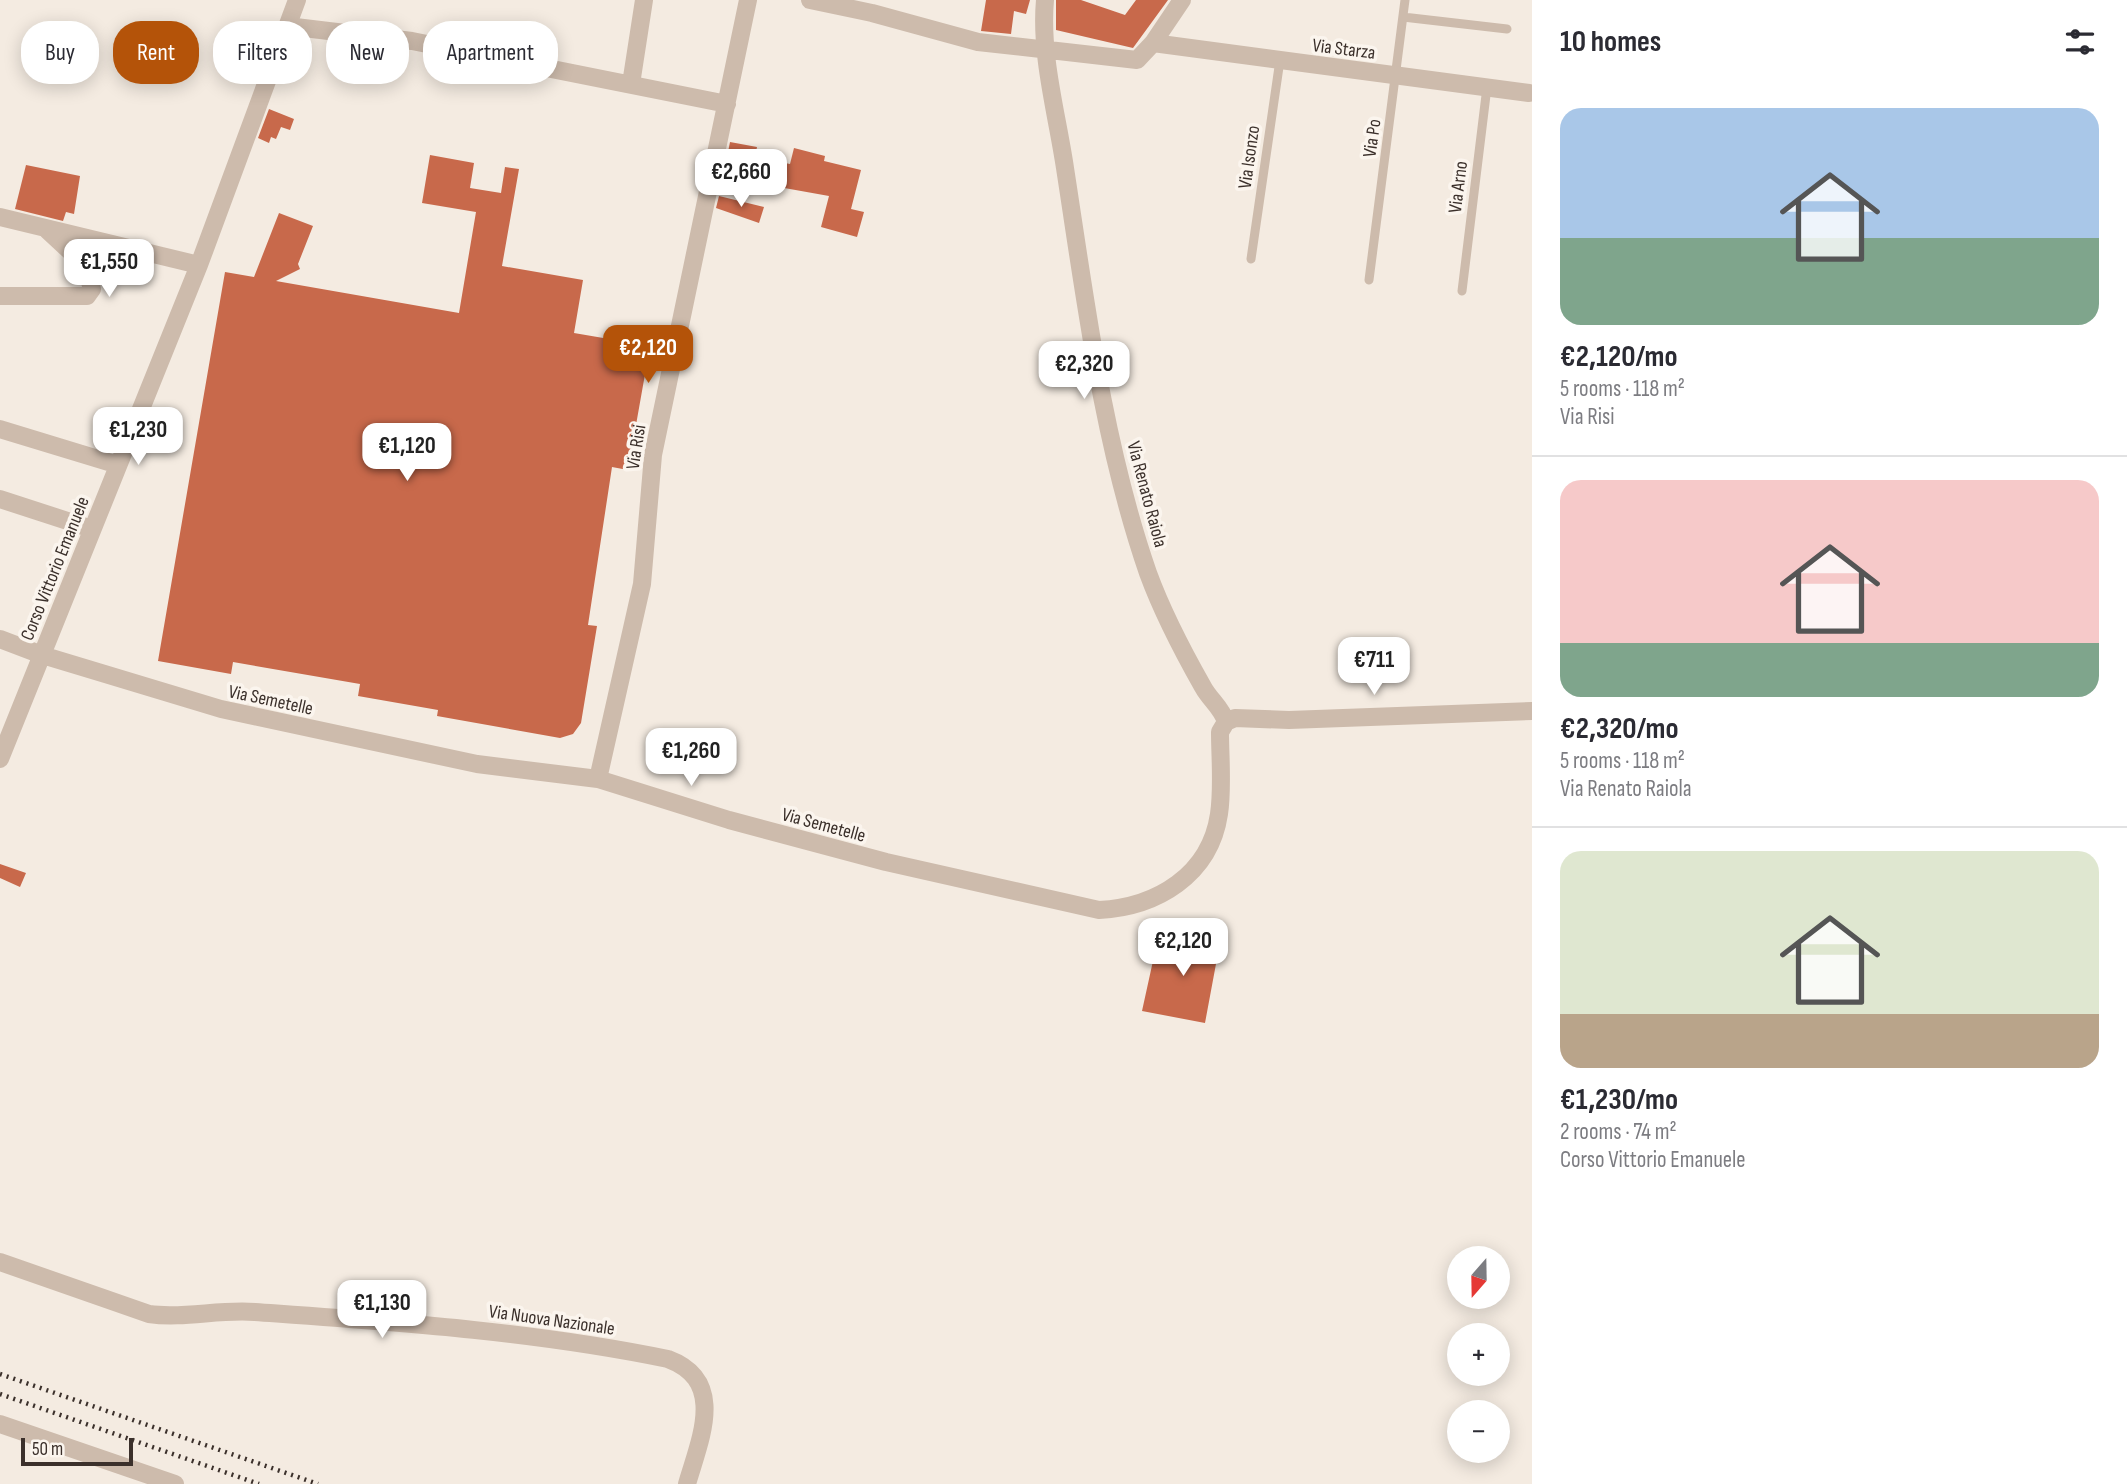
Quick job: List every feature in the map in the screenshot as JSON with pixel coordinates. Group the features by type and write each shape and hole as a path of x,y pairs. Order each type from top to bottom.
{"street":[{"name":"Corso Vittorio Emanuele","path":"289,21 296,0"},
{"path":"631,84 644,0"},
{"name":"Via Risi","path":"598,779 605,738 642,584 653,455 748,0"},
{"path":"810,0 872,13 978,42 1137,60 1153,43 1182,0"},
{"name":"Via Renato Raiola","path":"1045,0 1047,50 1088,312 1112,443 1148,570 1169,627 1206,692 1224,714 1226,722"},
{"path":"312,29 412,41 727,104"},
{"name":"Via Starza","path":"1153,43 1529,93"},
{"name":"Corso Vittorio Emanuele","path":"0,759 199,265 266,84"},
{"path":"0,217 199,265"},
{"path":"0,296 87,296 92,289 85,265 44,226"},
{"path":"0,429 118,465"},
{"path":"0,499 92,529"},
{"name":"Via Semetelle","path":"0,639 41,655 221,709 477,764 598,779 729,820 886,862 1099,909 1121,909 1147,902 1177,887 1198,865 1211,843 1220,813 1220,732 1226,722"},
{"path":"1226,722 1235,718 1289,720 1532,711"},
{"name":"Via Nuova Nazionale","path":"0,1262 149,1314 171,1317 241,1311 417,1323 668,1359 678,1363 700,1381 705,1400 700,1440 687,1484"},
{"path":"0,1424 174,1484"}],"lane":[{"name":"Via Po","path":"1368,280 1405,0"},
{"path":"1403,17 1507,29"},
{"name":"Via Isonzo","path":"1251,259 1280,61"},
{"name":"Via Arno","path":"1462,291 1487,87"}],"building":[{"path":"986,0 1030,0 1026,14 1014,11 1011,34 981,31"},
{"path":"1056,0 1081,0 1125,15 1136,0 1168,0 1133,48 1056,30"},
{"path":"269,109 294,119 290,130 281,127 276,139 271,137 269,143 258,138"},
{"path":"730,142 757,147 755,157 790,164 794,148 825,156 824,161 861,170 851,209 864,212 857,237 821,227 829,196 723,177"},
{"path":"430,155 474,163 470,188 501,193 505,167 519,169 502,266 583,280 574,333 650,346 628,470 612,467 588,625 597,626 581,723 573,734 560,738 437,716 438,710 358,696 360,684 233,662 231,674 158,661 225,272 254,277 279,213 313,226 298,264 300,269 276,281 459,313 476,212 422,203"},
{"path":"26,165 80,176 74,214 66,212 63,221 15,209"},
{"path":"719,196 764,207 759,223 716,208"},
{"path":"0,864 26,873 20,887 0,878"},
{"path":"1198,932 1221,937 1205,1023 1142,1011 1158,938 1194,946"}],"railway":[{"path":"0,1374 318,1484"},
{"path":"0,1394 259,1484"}]}
